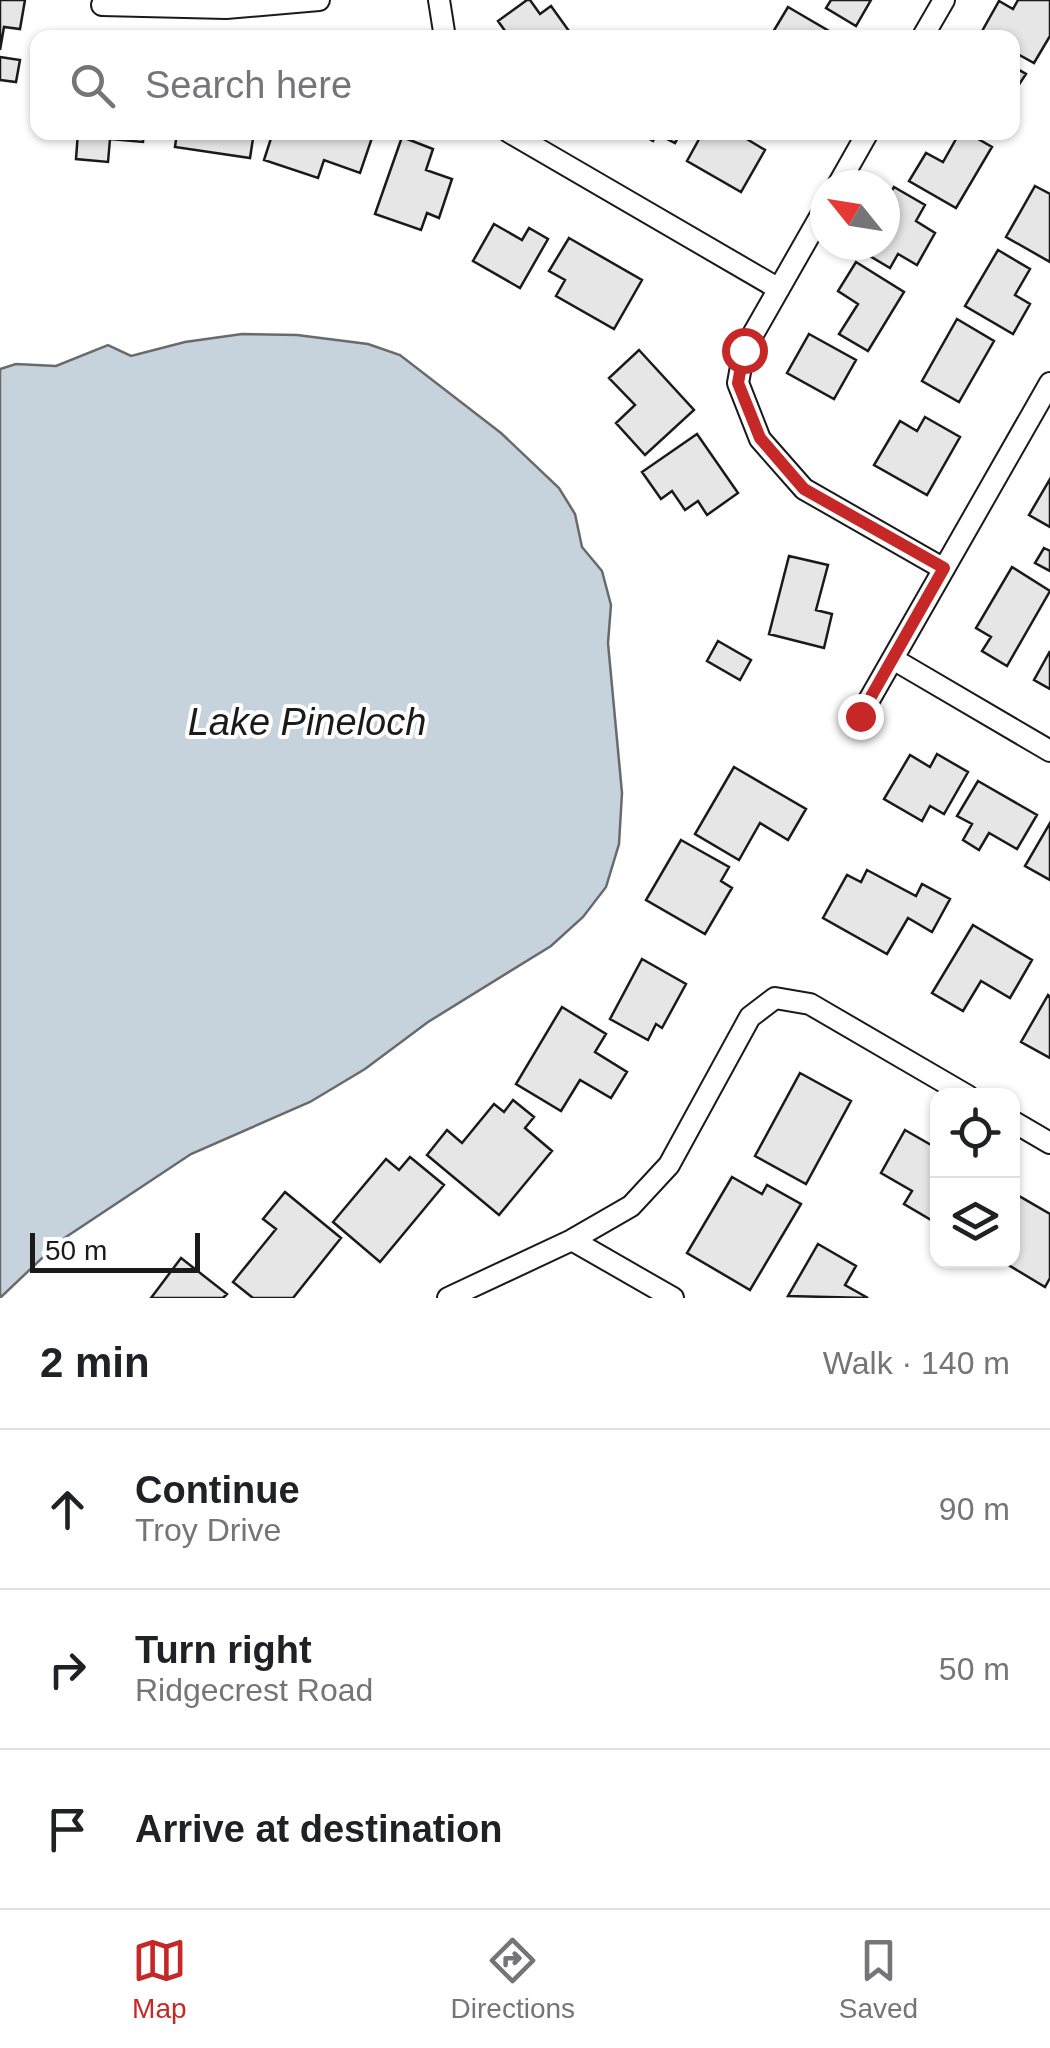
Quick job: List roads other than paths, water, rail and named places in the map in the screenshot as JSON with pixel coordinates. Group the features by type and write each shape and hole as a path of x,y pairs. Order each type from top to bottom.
{"street":[{"path":"102,5 226,8 318,0"},
{"path":"439,0 444,30"},
{"path":"927,30 944,0"},
{"path":"523,140 779,288"},
{"path":"846,170 863,140"},
{"path":"810,234 744,350 738,383 760,438 804,489 944,568"},
{"path":"860,716 944,568 1044,406 1050,383"},
{"path":"893,659 1050,751"},
{"path":"448,1298 572,1240 631,1206 669,1165 750,1017 775,998 810,1004 954,1088"},
{"path":"1020,1125 1050,1142"},
{"path":"572,1240 674,1298"}],"water":[{"name":"Lake Pineloch","path":"242,334 297,335 368,344 400,355 501,433 559,488 575,514 582,547 602,571 611,605 608,643 622,793 619,844 606,887 583,917 551,946 428,1022 365,1069 310,1102 191,1154 60,1241 0,1298 0,369 16,364 56,366 108,345 131,356 185,342"}]}
